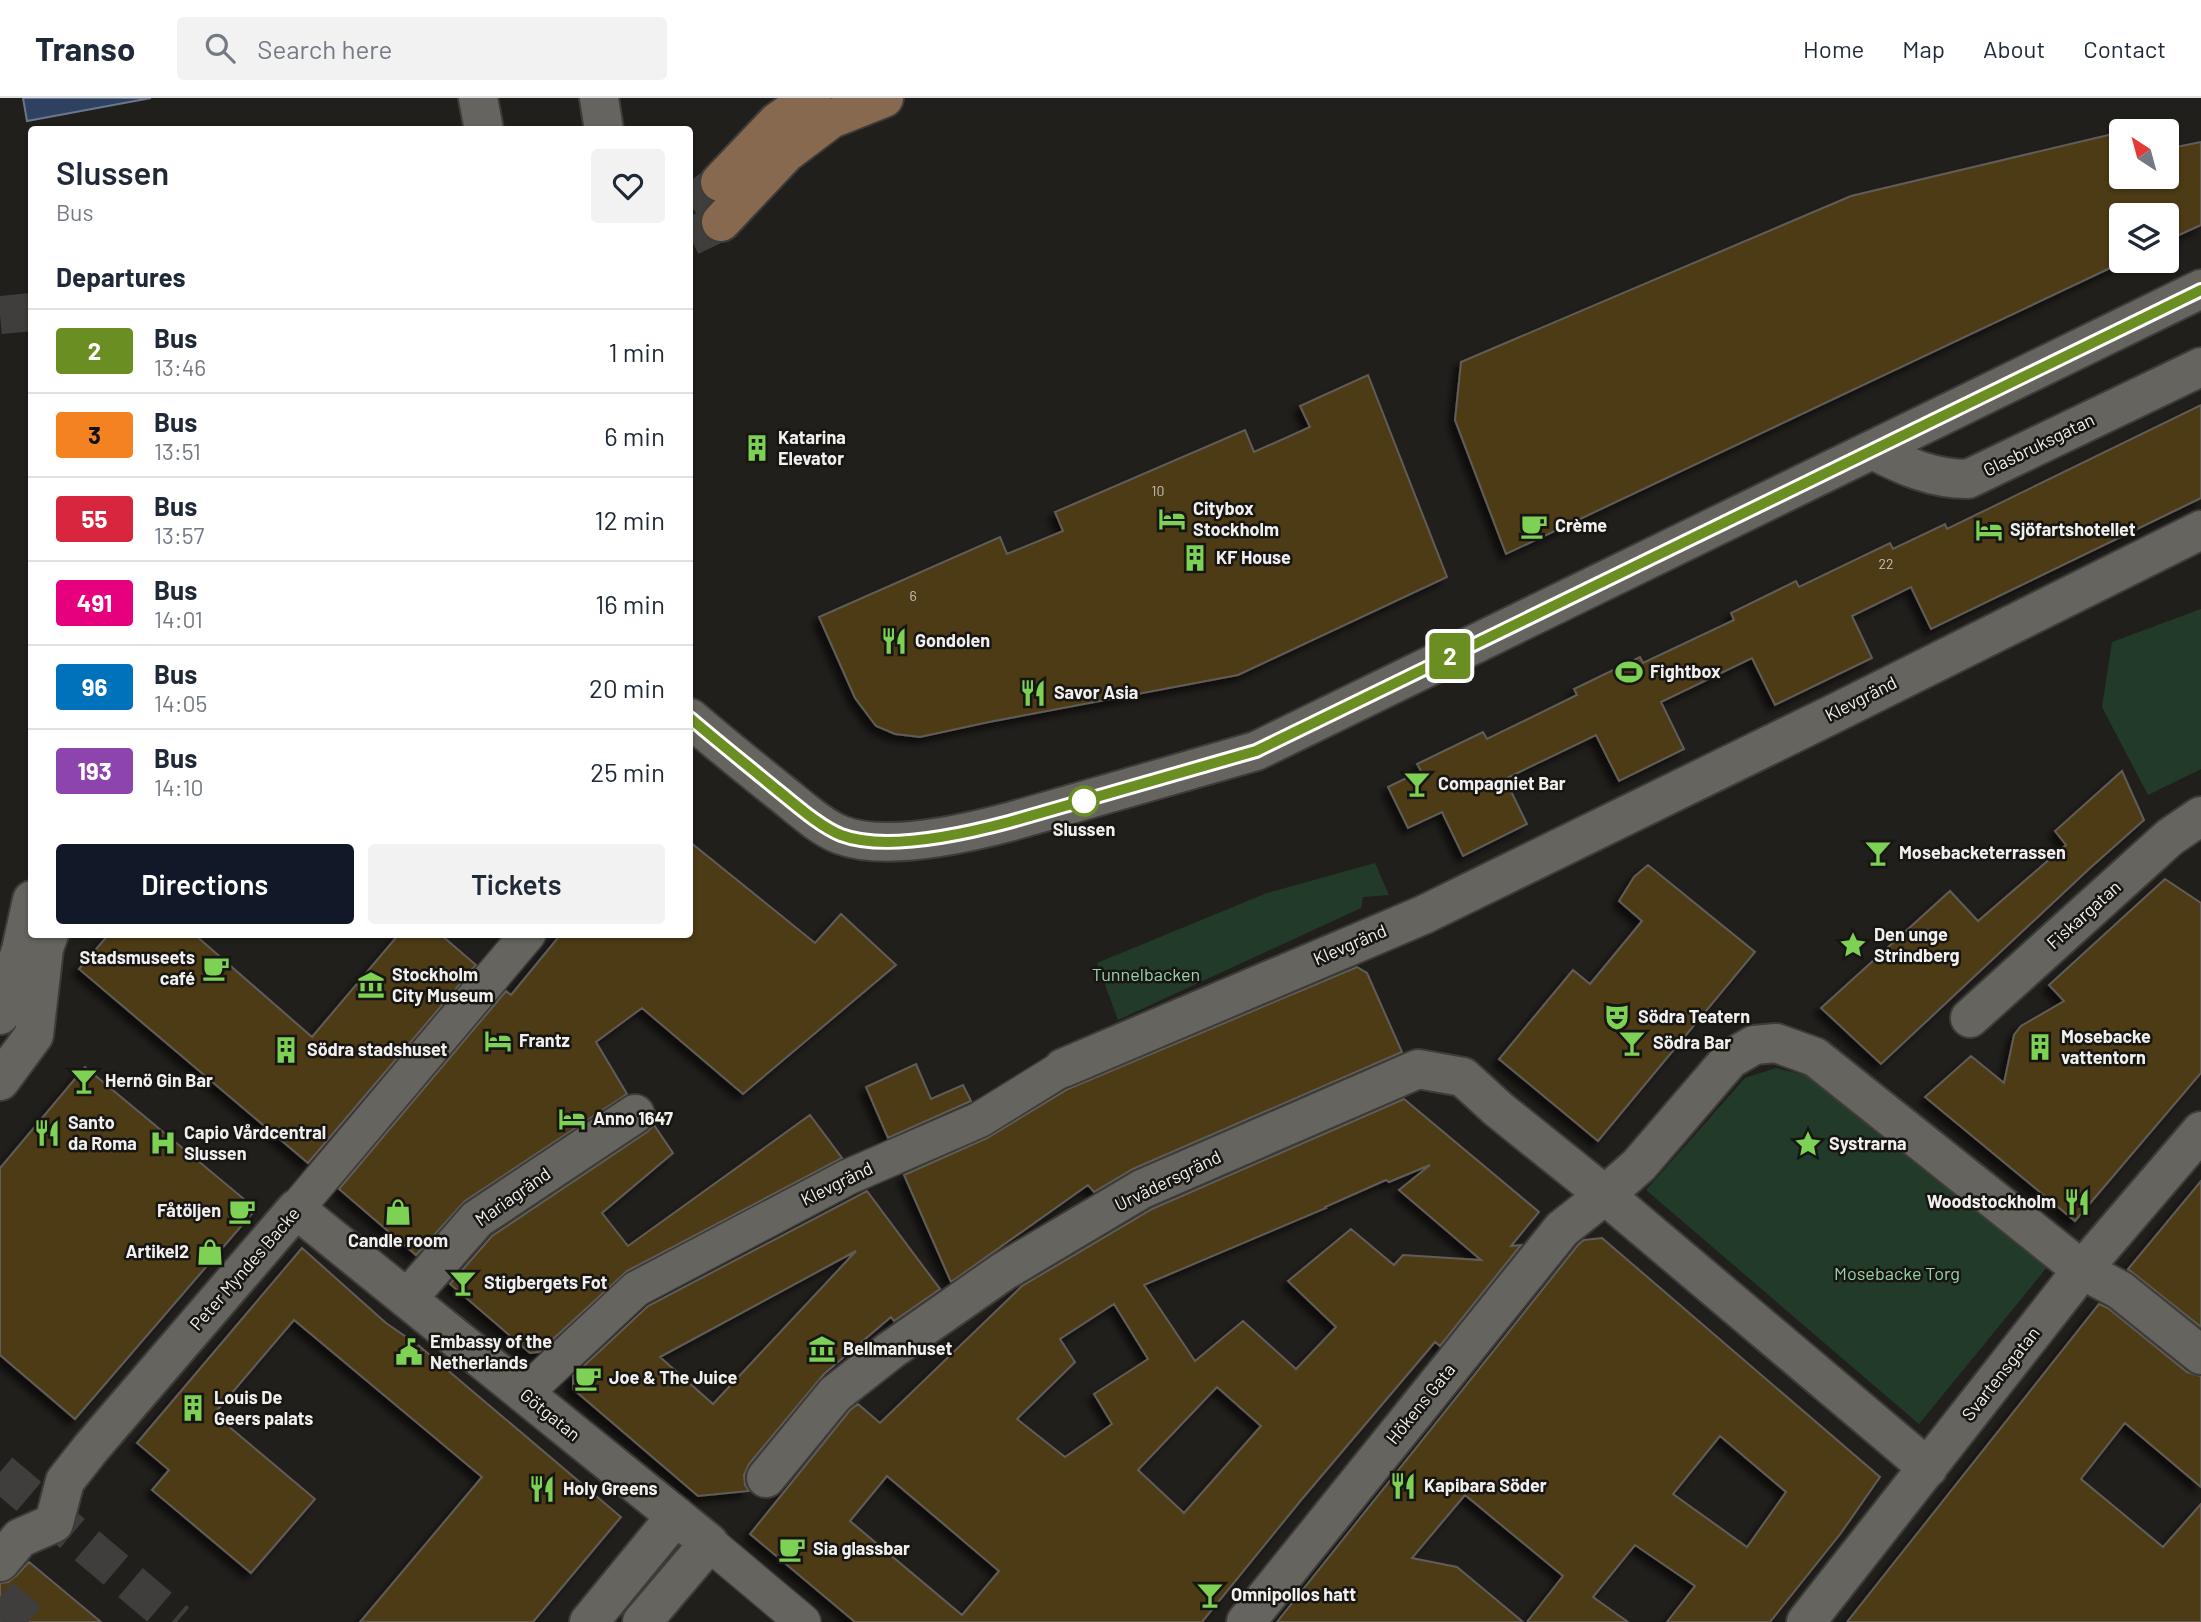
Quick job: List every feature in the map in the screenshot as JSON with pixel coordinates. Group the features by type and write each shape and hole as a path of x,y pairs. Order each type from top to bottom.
{"main road":[{"path":"720,182 777,122 811,98"},
{"path":"720,222 786,153 831,120 884,98"}],"street":[{"path":"478,98 483,126"},
{"path":"599,98 603,126"},
{"path":"693,720 809,815 841,835 888,842 920,840 978,830 1256,751 2201,289"},
{"name":"Glasbruksgatan","path":"1873,450 1910,469 1947,479 1968,479 2201,367"},
{"name":"Klevgränd","path":"524,1394 636,1289 848,1177 979,1120 1063,1068 1423,915 1832,715 2201,530"},
{"name":"Fiskargatan","path":"1970,1018 2170,837 2201,816"},
{"name":"Peter Myndes Backe","path":"0,1562 20,1538 54,1522 65,1480 497,971 522,938"},
{"path":"0,1015 35,942 44,948 34,1035 0,1081"},
{"path":"1928,1468 1605,1195 1639,1165 1730,1059 1755,1045 1776,1043 1815,1057 2082,1270 2120,1290 2201,1355"},
{"name":"Urvädersgränd","path":"766,1478 835,1394 891,1350 1004,1272 1142,1189 1418,1069 1463,1077 1498,1109 1605,1195"},
{"name":"Mariagränd","path":"407,1299 477,1219 635,1114"},
{"name":"Svartensgatan","path":"1806,1622 2082,1270 2201,1131"},
{"name":"Hökens Gata","path":"1246,1622 1562,1229 1605,1195"},
{"name":"Götgatan","path":"296,1209 803,1622"},
{"path":"589,1622 676,1516"},
{"path":"642,1622 709,1543"}],"green space":[{"path":"2201,609 2201,769 2148,795 2102,707 2112,642"},
{"name":"Tunnelbacken","path":"1375,863 1389,895 1363,897 1361,908 1118,1020 1097,963 1267,893"},
{"name":"Mosebacke Torg","path":"1776,1068 1805,1075 2048,1266 1919,1424 1646,1190 1745,1078"}],"water":[{"path":"23,98 151,98 27,121"}],"building":[{"path":"2109,135 2109,189 2179,189 2179,146 2201,142 2201,225 2179,235 2179,203 2109,203 2109,269 1506,554 1455,420 1461,362 1851,196"},
{"name":"KF House","path":"1368,375 1447,577 1238,675 920,737 895,734 876,726 855,698 819,617 1000,537 1007,554 1063,531 1055,512 1245,430 1254,452 1310,427 1300,406"},
{"path":"2201,405 2201,498 1931,629 1911,587 1852,616 1872,658 1775,705 1752,658 1661,702 1684,749 1619,781 1596,735 1505,779 1527,824 1463,856 1442,812 1408,828 1388,787 1421,771 1417,764 1483,732 1487,739 1577,695 1574,689 1640,657 1643,663 1734,620 1731,613 1796,581 1799,587 1890,543 1893,549 1945,524 1947,529"},
{"path":"2122,771 2144,820 1881,1064 1821,1008 1950,891 1978,921 2066,845 2055,831"},
{"path":"693,844 815,943 841,914 896,965 743,1094 642,1008 596,1042 627,1094 465,1201 416,1255 339,1189 506,991 511,995 558,938 693,938"},
{"name":"Södra Teatern","path":"1648,865 1755,952 1598,1141 1499,1059 1573,970 1590,984 1642,921 1619,901 1634,877"},
{"path":"2165,879 2201,903 2201,1073 2075,1221 1925,1097 1971,1056 2004,1083 2014,1035 2021,1026 2064,1001 2049,985"},
{"name":"Södra stadshuset","path":"106,938 199,938 312,1037 396,938 445,938 476,965 308,1163 79,969"},
{"path":"1357,967 1367,973 1402,1052 1133,1169 1094,1192 1088,1185 951,1282 904,1175 987,1138 1068,1089"},
{"path":"916,1064 931,1099 963,1085 971,1101 888,1138 866,1087"},
{"path":"85,1067 256,1209 75,1419 0,1355 0,1168"},
{"path":"1404,1099 1539,1212 1511,1246 1521,1245 1440,1346 1435,1342 1202,1622 855,1622 750,1534 850,1410 858,1404 880,1423 1022,1286 1152,1209","holes":["1430,1165 1399,1190 1481,1260 1403,1255 1394,1265 1351,1229 1288,1281 1336,1327 1296,1369 1243,1321 1195,1361 1144,1285 1386,1180 1389,1182","1114,1304 1148,1359 1094,1394 1112,1424 1065,1457 1017,1419 1075,1362 1060,1339","1217,1387 1261,1426 1184,1513 1138,1470","887,1476 999,1571 962,1615 850,1521"]},
{"path":"810,1115 842,1158 627,1271 539,1352 530,1353 450,1284 492,1236 654,1125 673,1153 602,1213 628,1246"},
{"path":"2201,1181 2201,1327 2128,1269"},
{"path":"867,1191 940,1289 894,1321 891,1317 824,1374 749,1464 744,1475 749,1491 698,1496 573,1389 573,1376 648,1306","holes":["856,1251 713,1404 660,1357"]},
{"path":"1602,1238 1880,1477 1841,1533 1770,1622 1667,1622 1695,1586 1635,1545 1593,1597 1628,1622 1527,1622 1563,1576 1465,1495 1412,1558 1457,1567 1523,1622 1277,1622 1578,1245 1584,1240","holes":["1720,1436 1786,1492 1747,1547 1673,1494"]},
{"path":"302,1248 386,1323 418,1345 621,1517 533,1622 360,1622 482,1477 294,1320 214,1414 315,1499 251,1573 152,1490 169,1470 137,1443"},
{"path":"2099,1304 2108,1308 2187,1372 2201,1376 2201,1487 2125,1423 2081,1479 2163,1547 2201,1504 2201,1622 1847,1622"},
{"path":"29,1562 101,1622 0,1622 0,1583 8,1582"}],"tunnel":[{"path":"693,203 720,182"},
{"path":"693,236 721,222"},
{"path":"0,315 28,312"},
{"path":"0,1472 177,1622"},
{"path":"0,1597 31,1622"}],"bus line":[{"name":"2","path":"693,721 809,815 841,835 888,842 920,840 1009,822 1256,751 2201,290"}],"place":[{"name":"Katarina Elevator","path":"757,448"},
{"name":"Citybox Stockholm","path":"1172,519"},
{"name":"Crème","path":"1534,526"},
{"name":"Sjöfartshotellet","path":"1989,530"},
{"name":"KF House","path":"1195,558"},
{"name":"Gondolen","path":"894,641"},
{"name":"Fightbox","path":"1629,672"},
{"name":"Savor Asia","path":"1033,693"},
{"name":"Compagniet Bar","path":"1417,784"},
{"name":"Slussen","path":"1084,801"},
{"name":"Mosebacketerrassen","path":"1878,853"},
{"name":"Den unge Strindberg","path":"1853,945"},
{"name":"Stadsmuseets café","path":"216,968"},
{"name":"Stockholm City Museum","path":"371,985"},
{"name":"Södra Teatern","path":"1617,1017"},
{"name":"Frantz","path":"498,1041"},
{"name":"Södra Bar","path":"1632,1043"},
{"name":"Mosebacke vattentorn","path":"2040,1047"},
{"name":"Södra stadshuset","path":"286,1050"},
{"name":"Hernö Gin Bar","path":"84,1081"},
{"name":"Anno 1647","path":"572,1119"},
{"name":"Santo da Roma","path":"47,1133"},
{"name":"Capio Vårdcentral Slussen","path":"163,1143"},
{"name":"Systrarna","path":"1808,1144"},
{"name":"Woodstockholm","path":"2077,1202"},
{"name":"Fåtöljen","path":"242,1211"},
{"name":"Candle room","path":"398,1212"},
{"name":"Artikel2","path":"210,1252"},
{"name":"Stigbergets Fot","path":"463,1283"},
{"name":"Bellmanhuset","path":"822,1349"},
{"name":"Embassy of the Netherlands","path":"409,1352"},
{"name":"Joe & The Juice","path":"588,1378"},
{"name":"Louis De Geers palats","path":"193,1408"},
{"name":"Kapibara Söder","path":"1403,1486"},
{"name":"Holy Greens","path":"542,1489"},
{"name":"Sia glassbar","path":"792,1549"},
{"name":"Omnipollos hatt","path":"1210,1595"}]}
